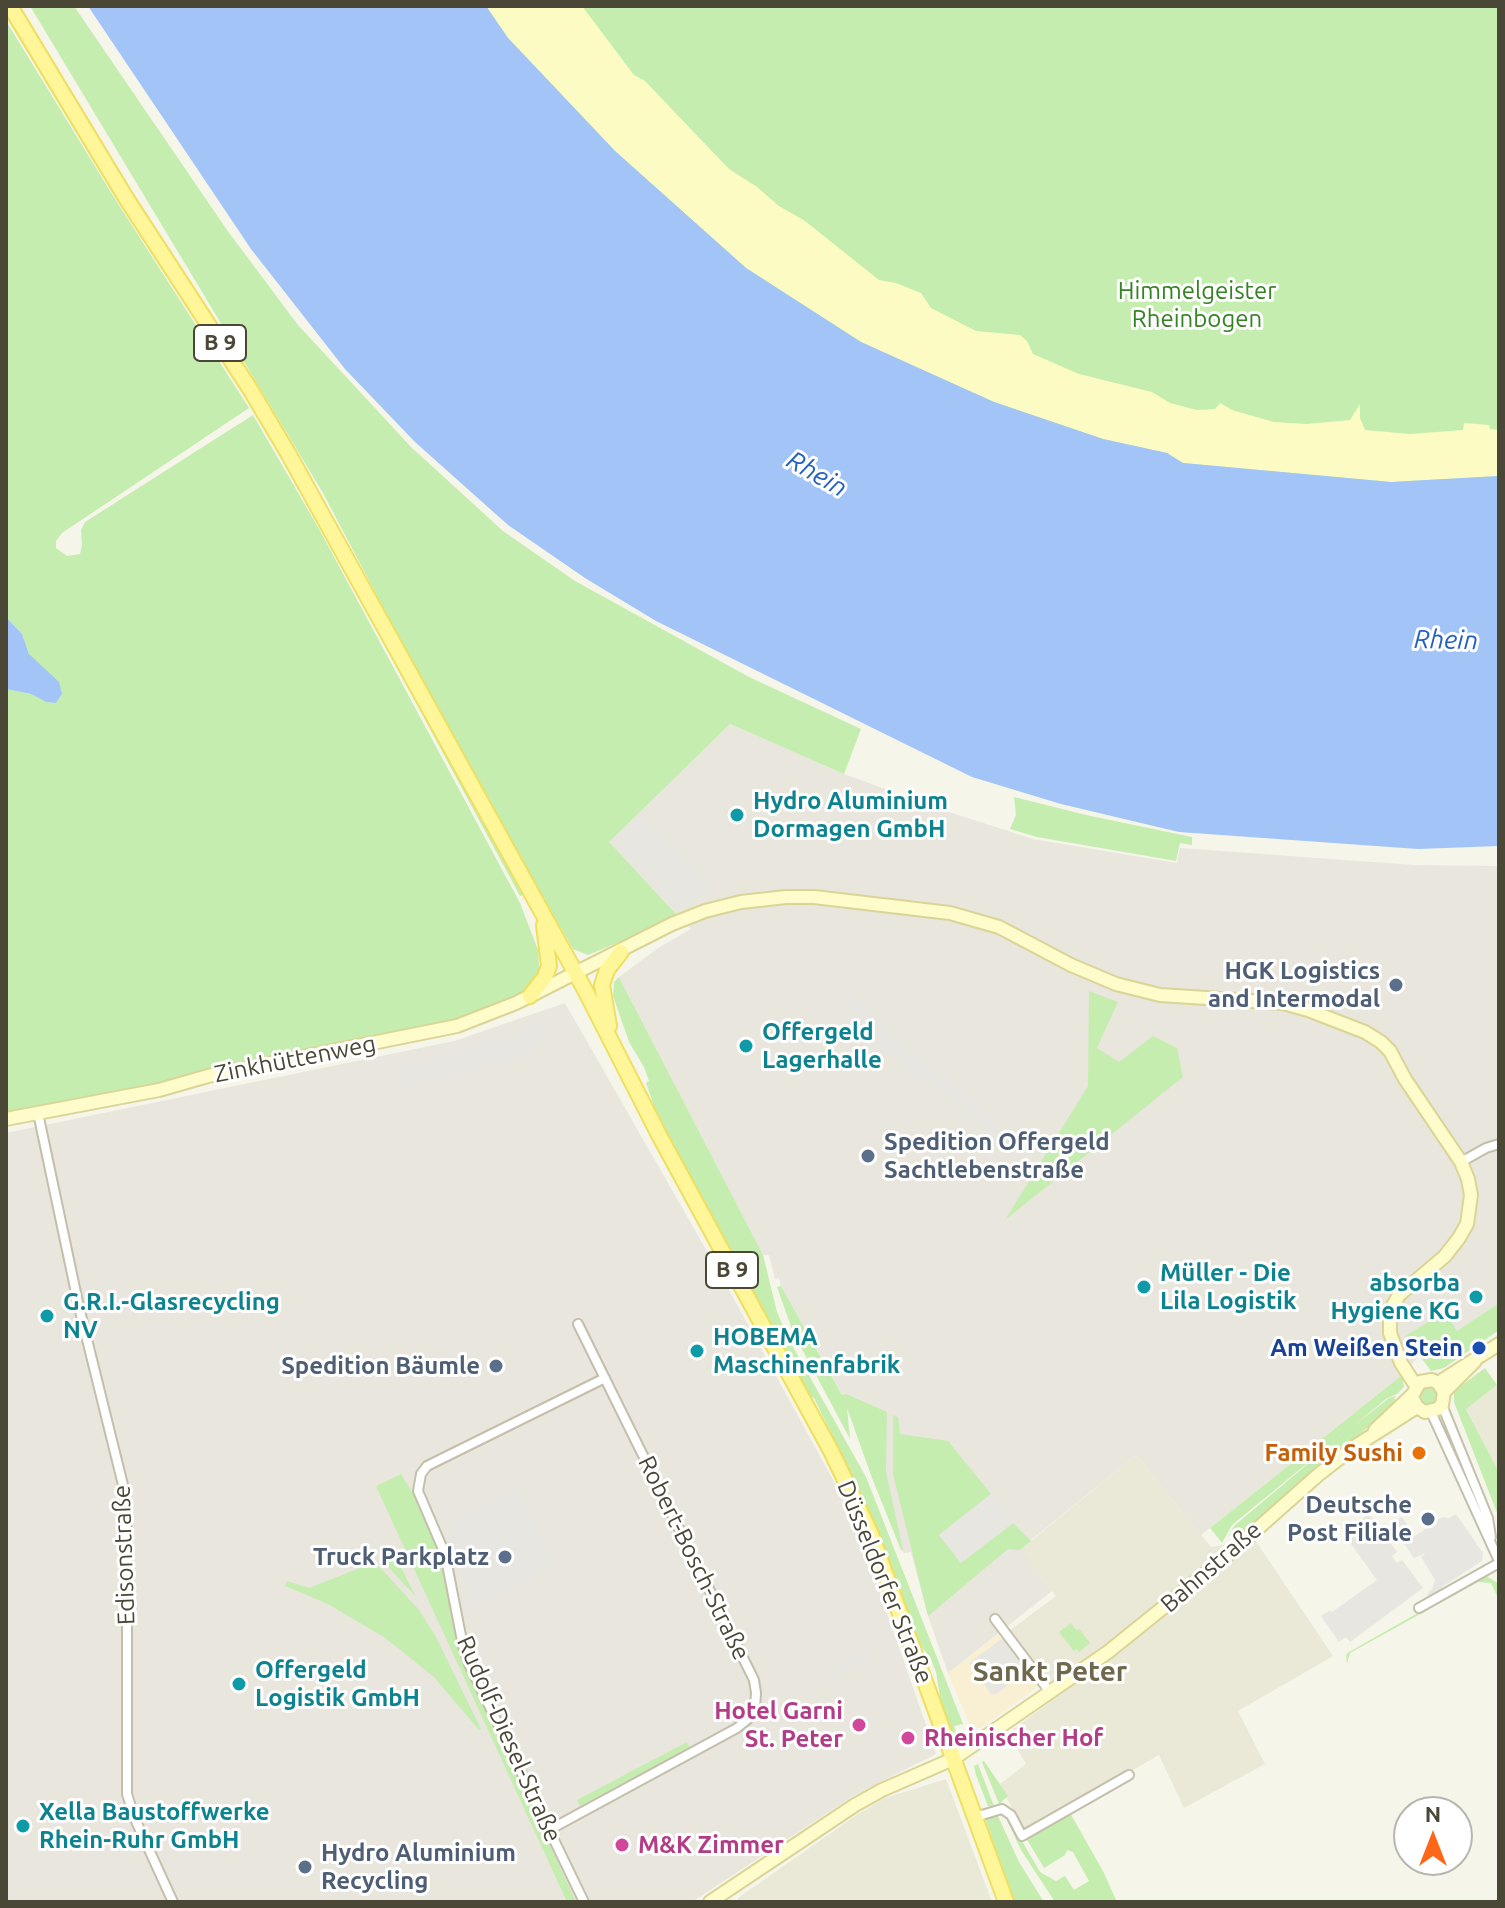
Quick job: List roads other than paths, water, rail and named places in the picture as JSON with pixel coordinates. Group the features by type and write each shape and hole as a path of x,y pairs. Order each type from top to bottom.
{"main road":[{"name":"B 9","path":"10,6 126,198 274,429 575,974"},
{"path":"530,996 545,977 549,966 542,913"},
{"path":"612,1042 602,985 607,970 621,952"},
{"name":"Düsseldorfer Straße","path":"575,974 855,1497 1006,1902"}],"street":[{"name":"Zinkhüttenweg","path":"6,1119 429,1033 485,1017 672,924 705,911 761,899 814,897 974,918 1019,935 1071,965 1116,984 1160,995 1283,1003 1365,1032 1390,1051 1405,1079 1461,1162"},
{"name":"Edisonstraße","path":"38,1113 76,1293 123,1485 127,1533 127,1794 173,1902"},
{"path":"1419,1608 1499,1562 1430,1393 1396,1348 1389,1328 1390,1311 1395,1300 1445,1256 1467,1224 1471,1195 1461,1162 1499,1144"},
{"name":"Robert-Bosch-Straße","path":"549,1830 737,1728 748,1719 755,1707 756,1693 754,1680 578,1324"},
{"name":"Bahnstraße","path":"1368,1438 1383,1419 1463,1375 1475,1361 1499,1344"},
{"name":"Rudolf-Diesel-Straße","path":"584,1902 463,1646 445,1554 421,1502 418,1482 427,1466 605,1378"},
{"name":"Bahnstraße","path":"710,1902 855,1805 953,1759 1050,1692 1167,1606 1281,1506 1368,1438 1417,1407 1430,1393"},
{"path":"995,1619 1050,1692"},
{"path":"975,1817 1002,1809 1011,1815 1022,1836 1129,1775"}],"water":[{"name":"Rhein","path":"88,6 486,6 508,38 615,151 746,268 861,342 994,402 1103,439 1167,453 1183,463 1391,482 1499,476 1499,846 1418,849 1179,832 1061,804 972,777 656,621 585,578 508,525 415,442 345,369 251,249"},
{"path":"6,617 22,634 29,654 59,682 62,694 56,703 6,689"}],"place":[{"name":"Hydro Aluminium Dormagen GmbH","path":"737,815"},
{"name":"HGK Logistics and Intermodal","path":"1396,985"},
{"name":"Offergeld Lagerhalle","path":"746,1046"},
{"name":"Spedition Offergeld Sachtlebenstraße","path":"868,1156"},
{"name":"Müller - Die Lila Logistik","path":"1144,1287"},
{"name":"absorba Hygiene KG","path":"1476,1297"},
{"name":"G.R.I.-Glasrecycling NV","path":"47,1316"},
{"name":"Am Weißen Stein","path":"1479,1348"},
{"name":"HOBEMA Maschinenfabrik","path":"697,1351"},
{"name":"Spedition Bäumle","path":"496,1366"},
{"name":"Family Sushi","path":"1419,1453"},
{"name":"Deutsche Post Filiale","path":"1428,1519"},
{"name":"Truck Parkplatz","path":"505,1557"},
{"name":"Offergeld Logistik GmbH","path":"239,1684"},
{"name":"Hotel Garni St. Peter","path":"859,1725"},
{"name":"Rheinischer Hof","path":"908,1738"},
{"name":"Xella Baustoffwerke Rhein-Ruhr GmbH","path":"23,1826"},
{"name":"M&K Zimmer","path":"622,1845"},
{"name":"Hydro Aluminium Recycling","path":"305,1867"}],"district":[{"name":"Sankt Peter","path":"1050,1672"}],"park label":[{"name":"Himmelgeister Rheinbogen","path":"1197,305"}]}
